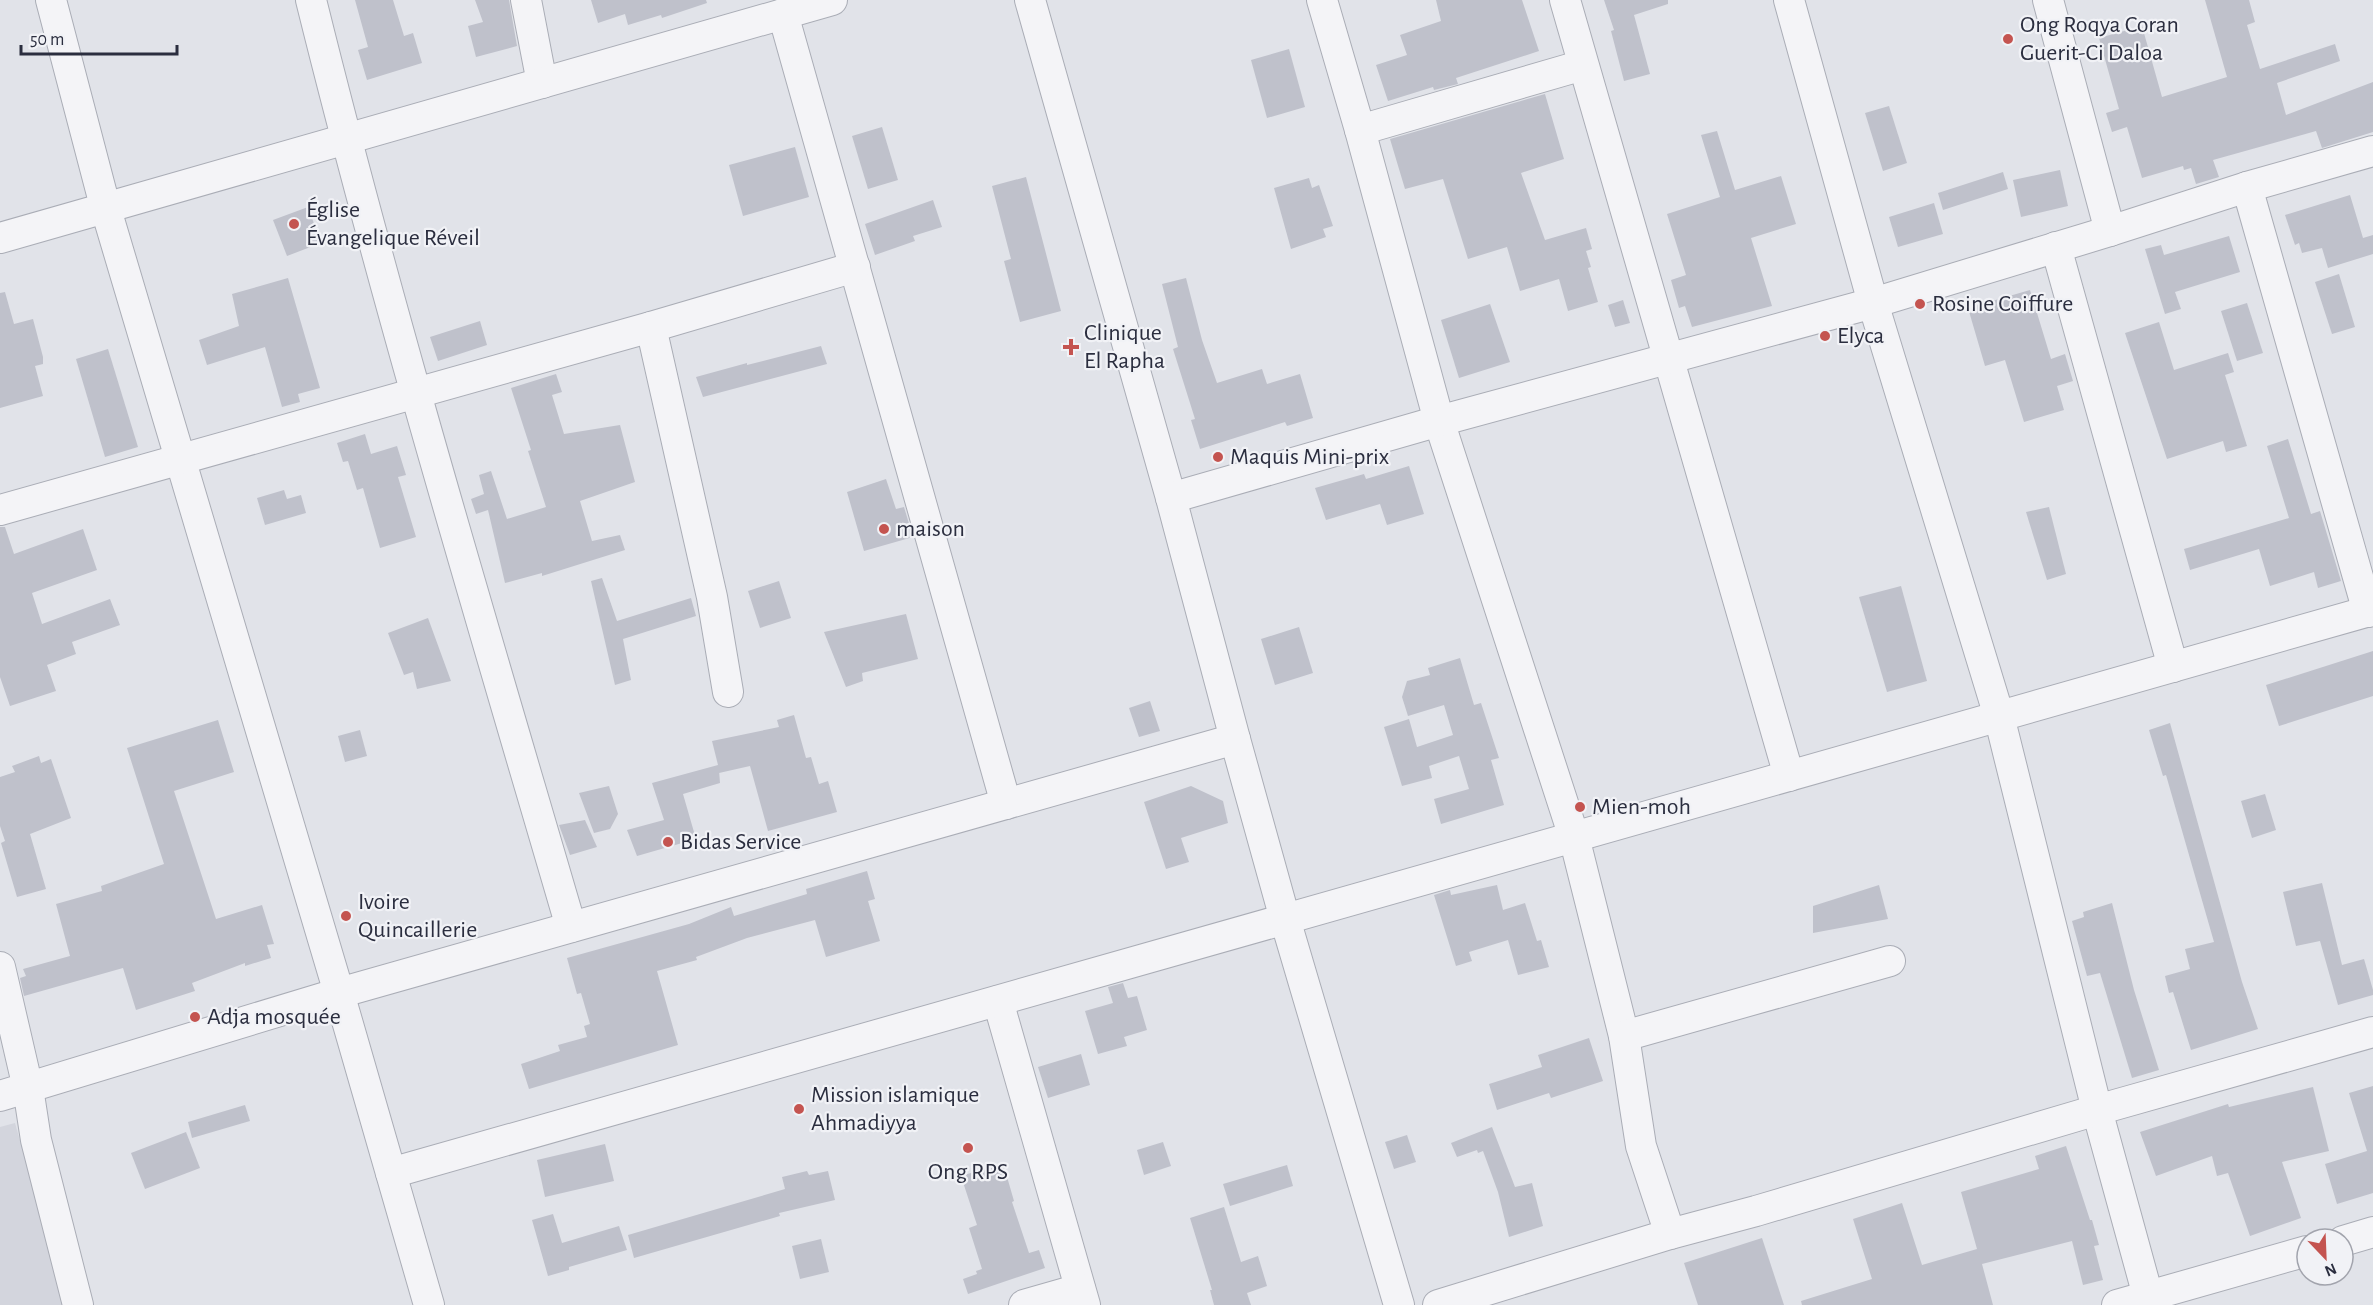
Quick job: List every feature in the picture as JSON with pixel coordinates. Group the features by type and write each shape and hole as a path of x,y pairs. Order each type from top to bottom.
{"street":[{"path":"51,0 105,206 339,993 429,1305"},
{"path":"311,0 345,138 415,392 571,927"},
{"path":"526,0 542,83"},
{"path":"0,238 105,206 832,0"},
{"path":"1030,0 1171,498 1285,919 1400,1305"},
{"path":"1322,0 1439,420 1574,837 1624,1036 1641,1146 1670,1234"},
{"path":"1565,0 1789,776"},
{"path":"1789,0 1873,303 1999,716 2097,1110 2148,1296"},
{"path":"2048,0 2110,231"},
{"path":"783,14 1006,804"},
{"path":"1360,130 1583,65"},
{"path":"1171,498 1439,420 1873,303 2247,187 2373,151"},
{"path":"391,1173 2370,611 2247,187"},
{"path":"2056,247 2173,667"},
{"path":"0,510 651,327 855,267"},
{"path":"651,327 712,597 728,692"},
{"path":"14,1092 339,993 1235,739"},
{"path":"1624,1036 1890,961"},
{"path":"0,967 14,1092 43,1172 78,1305"},
{"path":"998,1001 1082,1297 1024,1305"},
{"path":"1438,1305 1670,1234 1921,1164 2097,1110 2373,1032"},
{"path":"2355,1237 2373,1232"},
{"path":"2117,1305 2295,1254"}],"shaded area":[{"path":"15,1123 67,1305 0,1305 0,1127"}],"building":[{"path":"355,0 393,0 404,36 413,33 422,63 367,80 358,50 368,47"},
{"path":"475,0 509,0 517,46 476,57 468,26 483,22"},
{"path":"591,0 706,0 707,3 662,18 661,15 628,25 625,14 598,23"},
{"path":"1436,0 1522,0 1539,51 1456,78 1458,84 1434,90 1433,87 1388,101 1376,65 1407,55 1400,35 1441,21"},
{"path":"1604,0 1668,0 1668,4 1634,15 1650,74 1624,81 1611,31 1614,30"},
{"path":"2205,0 2249,0 2255,22 2247,25 2260,69 2335,44 2340,61 2277,83 2286,115 2373,82 2373,132 2322,148 2316,131 2213,160 2219,177 2196,184 2191,168 2184,170 2183,166 2142,178 2127,127 2112,132 2106,113 2119,109 2099,38 2142,26 2162,97 2227,77"},
{"path":"1289,49 1305,107 1267,118 1251,60"},
{"path":"1545,94 1564,159 1521,173 1545,240 1586,228 1592,249 1586,251 1591,267 1588,268 1598,302 1568,311 1559,279 1520,291 1507,247 1468,259 1443,179 1405,189 1390,139"},
{"path":"1889,106 1907,163 1883,171 1865,113"},
{"path":"882,127 898,180 868,189 852,136"},
{"path":"1717,131 1735,190 1781,176 1796,224 1751,238 1772,306 1692,327 1685,306 1679,308 1671,280 1686,275 1667,214 1720,197 1701,135"},
{"path":"795,147 809,197 743,216 729,165"},
{"path":"2060,170 2068,206 2021,217 2013,180"},
{"path":"2003,172 2008,189 1943,210 1938,193"},
{"path":"1026,177 1061,311 1020,322 1004,261 1011,259 992,186"},
{"path":"1309,178 1312,188 1319,185 1333,226 1323,229 1326,237 1291,249 1274,188"},
{"path":"2350,195 2363,238 2373,235 2373,254 2328,268 2322,248 2302,253 2299,243 2295,245 2285,215"},
{"path":"933,200 942,227 913,236 915,241 875,255 865,224"},
{"path":"1934,203 1943,234 1898,247 1889,217"},
{"path":"308,207 321,243 287,256 273,220"},
{"path":"2229,236 2240,272 2175,292 2181,309 2165,314 2145,249 2161,245 2164,255"},
{"path":"2339,274 2355,327 2332,334 2315,282"},
{"path":"288,278 320,388 298,394 300,402 282,407 265,347 207,365 199,340 239,326 232,294"},
{"path":"1186,278 1202,340 1217,383 1262,369 1267,384 1300,374 1313,418 1287,426 1285,422 1200,449 1191,420 1195,419 1173,349 1178,347 1162,284"},
{"path":"2030,290 2051,359 2065,354 2073,381 2057,386 2064,410 2024,422 2005,360 1985,366 1968,308"},
{"path":"5,292 14,324 33,319 43,357 43,364 35,366 43,396 0,408 0,293"},
{"path":"1623,300 1630,323 1615,327 1608,305"},
{"path":"2247,303 2263,353 2237,361 2221,311"},
{"path":"1490,304 1510,362 1459,378 1441,320"},
{"path":"480,321 487,345 438,361 430,337"},
{"path":"2159,322 2174,370 2228,353 2234,372 2225,375 2247,446 2226,452 2223,441 2167,459 2125,333"},
{"path":"821,346 827,364 703,397 696,377 747,363 747,365"},
{"path":"108,349 138,447 105,457 76,359"},
{"path":"556,374 562,392 552,395 564,434 620,425 635,482 580,501 592,541 620,535 625,550 542,576 542,573 505,583 488,510 476,514 471,499 484,494 479,475 491,471 507,519 546,507 511,388"},
{"path":"365,434 371,454 397,446 406,475 398,477 416,537 380,548 363,488 357,490 348,461 343,462 337,443"},
{"path":"2288,439 2311,514 2320,511 2341,581 2318,588 2314,572 2270,586 2259,549 2190,570 2184,549 2289,518 2267,446"},
{"path":"1409,466 1424,514 1387,525 1380,504 1326,520 1315,488 1364,474 1366,479"},
{"path":"886,479 896,509 904,507 913,537 864,551 847,492"},
{"path":"284,490 287,499 301,495 306,513 265,525 257,498"},
{"path":"2049,507 2066,574 2047,580 2026,512"},
{"path":"0,527 5,527 14,554 83,529 97,570 32,593 42,624 110,599 120,625 72,642 76,654 47,665 56,691 10,706 0,677"},
{"path":"602,578 617,621 691,598 696,616 623,639 631,680 615,685 591,581"},
{"path":"779,581 791,618 760,628 748,591"},
{"path":"1901,586 1927,681 1887,692 1859,597"},
{"path":"906,614 918,659 862,673 863,681 846,687 824,632"},
{"path":"428,618 451,681 417,689 413,672 404,675 388,633"},
{"path":"1299,627 1313,673 1275,685 1261,639"},
{"path":"2373,651 2373,696 2279,726 2266,685"},
{"path":"1460,658 1474,705 1481,703 1499,758 1491,760 1504,805 1441,824 1434,799 1469,789 1459,756 1429,766 1432,778 1402,786 1384,727 1409,719 1417,747 1453,735 1444,705 1408,716 1402,697 1407,681 1430,675 1428,668"},
{"path":"1150,701 1160,731 1139,737 1129,708"},
{"path":"794,715 806,758 811,757 819,784 828,781 837,812 768,831 750,766 719,773 720,783 683,794 696,839 637,856 627,830 664,820 652,783 718,765 712,741 779,727 777,720"},
{"path":"218,720 234,772 174,791 216,919 262,905 274,944 267,945 271,958 245,966 245,963 192,983 195,991 136,1010 123,968 24,996 20,978 26,976 23,969 70,956 56,904 102,891 101,886 164,864 127,748"},
{"path":"2170,723 2242,982 2258,1029 2191,1050 2173,992 2169,993 2165,976 2190,969 2185,949 2214,942 2166,775 2163,776 2149,730"},
{"path":"360,730 367,756 345,762 338,736"},
{"path":"39,756 41,763 51,759 71,818 30,834 46,889 17,897 1,843 5,841 0,826 0,777 15,772 12,766"},
{"path":"609,786 618,814 610,829 594,833 579,793"},
{"path":"1191,786 1223,801 1228,823 1181,838 1189,862 1166,869 1144,802"},
{"path":"2265,794 2276,830 2252,838 2241,801"},
{"path":"585,820 597,847 570,855 559,825"},
{"path":"867,871 875,899 868,901 880,941 826,957 815,920 747,938 696,957 697,960 657,971 678,1045 529,1089 521,1064 560,1051 558,1045 587,1037 584,1026 590,1024 581,993 577,994 567,958 689,924 731,907 734,916 807,894 806,889"},
{"path":"2322,883 2342,965 2364,959 2373,995 2338,1005 2320,941 2296,946 2283,892"},
{"path":"1497,885 1503,910 1525,903 1537,941 1541,940 1549,967 1518,975 1508,940 1469,952 1472,961 1456,966 1434,895 1450,890 1451,895"},
{"path":"1879,885 1888,919 1813,933 1813,906"},
{"path":"2112,903 2134,990 2159,1070 2132,1078 2100,973 2087,976 2072,921 2084,917 2083,912"},
{"path":"1123,983 1128,998 1137,996 1147,1030 1124,1037 1127,1046 1098,1054 1085,1011 1113,1003 1108,987"},
{"path":"1589,1038 1603,1081 1551,1098 1549,1093 1497,1110 1489,1084 1542,1067 1538,1055"},
{"path":"1081,1054 1090,1085 1048,1098 1038,1067"},
{"path":"2373,1086 2373,1193 2337,1204 2325,1164 2367,1151 2349,1093"},
{"path":"2313,1087 2329,1151 2282,1162 2301,1218 2250,1236 2228,1173 2217,1176 2212,1156 2156,1176 2140,1132 2228,1104 2229,1107"},
{"path":"245,1105 250,1121 192,1138 188,1122"},
{"path":"1492,1127 1515,1187 1532,1183 1543,1226 1509,1237 1498,1192 1483,1151 1478,1153 1477,1150 1457,1157 1451,1143"},
{"path":"186,1132 200,1168 145,1189 131,1153"},
{"path":"1407,1135 1416,1162 1394,1169 1385,1142"},
{"path":"1163,1142 1171,1166 1144,1175 1137,1150"},
{"path":"605,1144 614,1181 545,1197 537,1160"},
{"path":"2066,1146 2099,1245 2094,1246 2103,1280 2083,1285 2072,1241 1982,1264 1993,1305 1802,1305 1801,1301 1872,1279 1853,1219 1902,1203 1922,1265 1977,1249 1961,1192 2039,1169 2035,1156"},
{"path":"1003,1163 1014,1201 1012,1202 1029,1253 1039,1250 1045,1268 968,1294 963,1279 977,1274 976,1271 982,1269 969,1228 977,1225 961,1176"},
{"path":"1287,1165 1293,1186 1230,1206 1223,1184"},
{"path":"807,1171 809,1175 828,1171 835,1200 779,1213 780,1216 634,1258 628,1235 785,1189 782,1177"},
{"path":"1224,1207 1241,1262 1258,1256 1267,1286 1247,1293 1251,1305 1214,1305 1210,1290 1212,1290 1190,1218"},
{"path":"553,1214 562,1243 619,1226 627,1250 569,1267 569,1270 548,1276 532,1220"},
{"path":"1762,1238 1784,1305 1698,1305 1684,1263"},
{"path":"821,1239 829,1272 800,1279 792,1246"}],"place":[{"name":"Ong Roqya Coran Guerit-Ci Daloa","path":"2008,39"},
{"name":"Église Évangelique Réveil","path":"294,224"},
{"name":"Rosine Coiffure","path":"1920,304"},
{"name":"Elyca","path":"1825,336"},
{"name":"Clinique El Rapha","path":"1071,347"},
{"name":"Maquis Mini-prix","path":"1218,457"},
{"name":"maison","path":"884,529"},
{"name":"Mien-moh","path":"1580,807"},
{"name":"Bidas Service","path":"668,842"},
{"name":"Ivoire Quincaillerie","path":"346,916"},
{"name":"Adja mosquée","path":"195,1017"},
{"name":"Mission islamique Ahmadiyya","path":"799,1109"},
{"name":"Ong RPS","path":"968,1148"}]}
